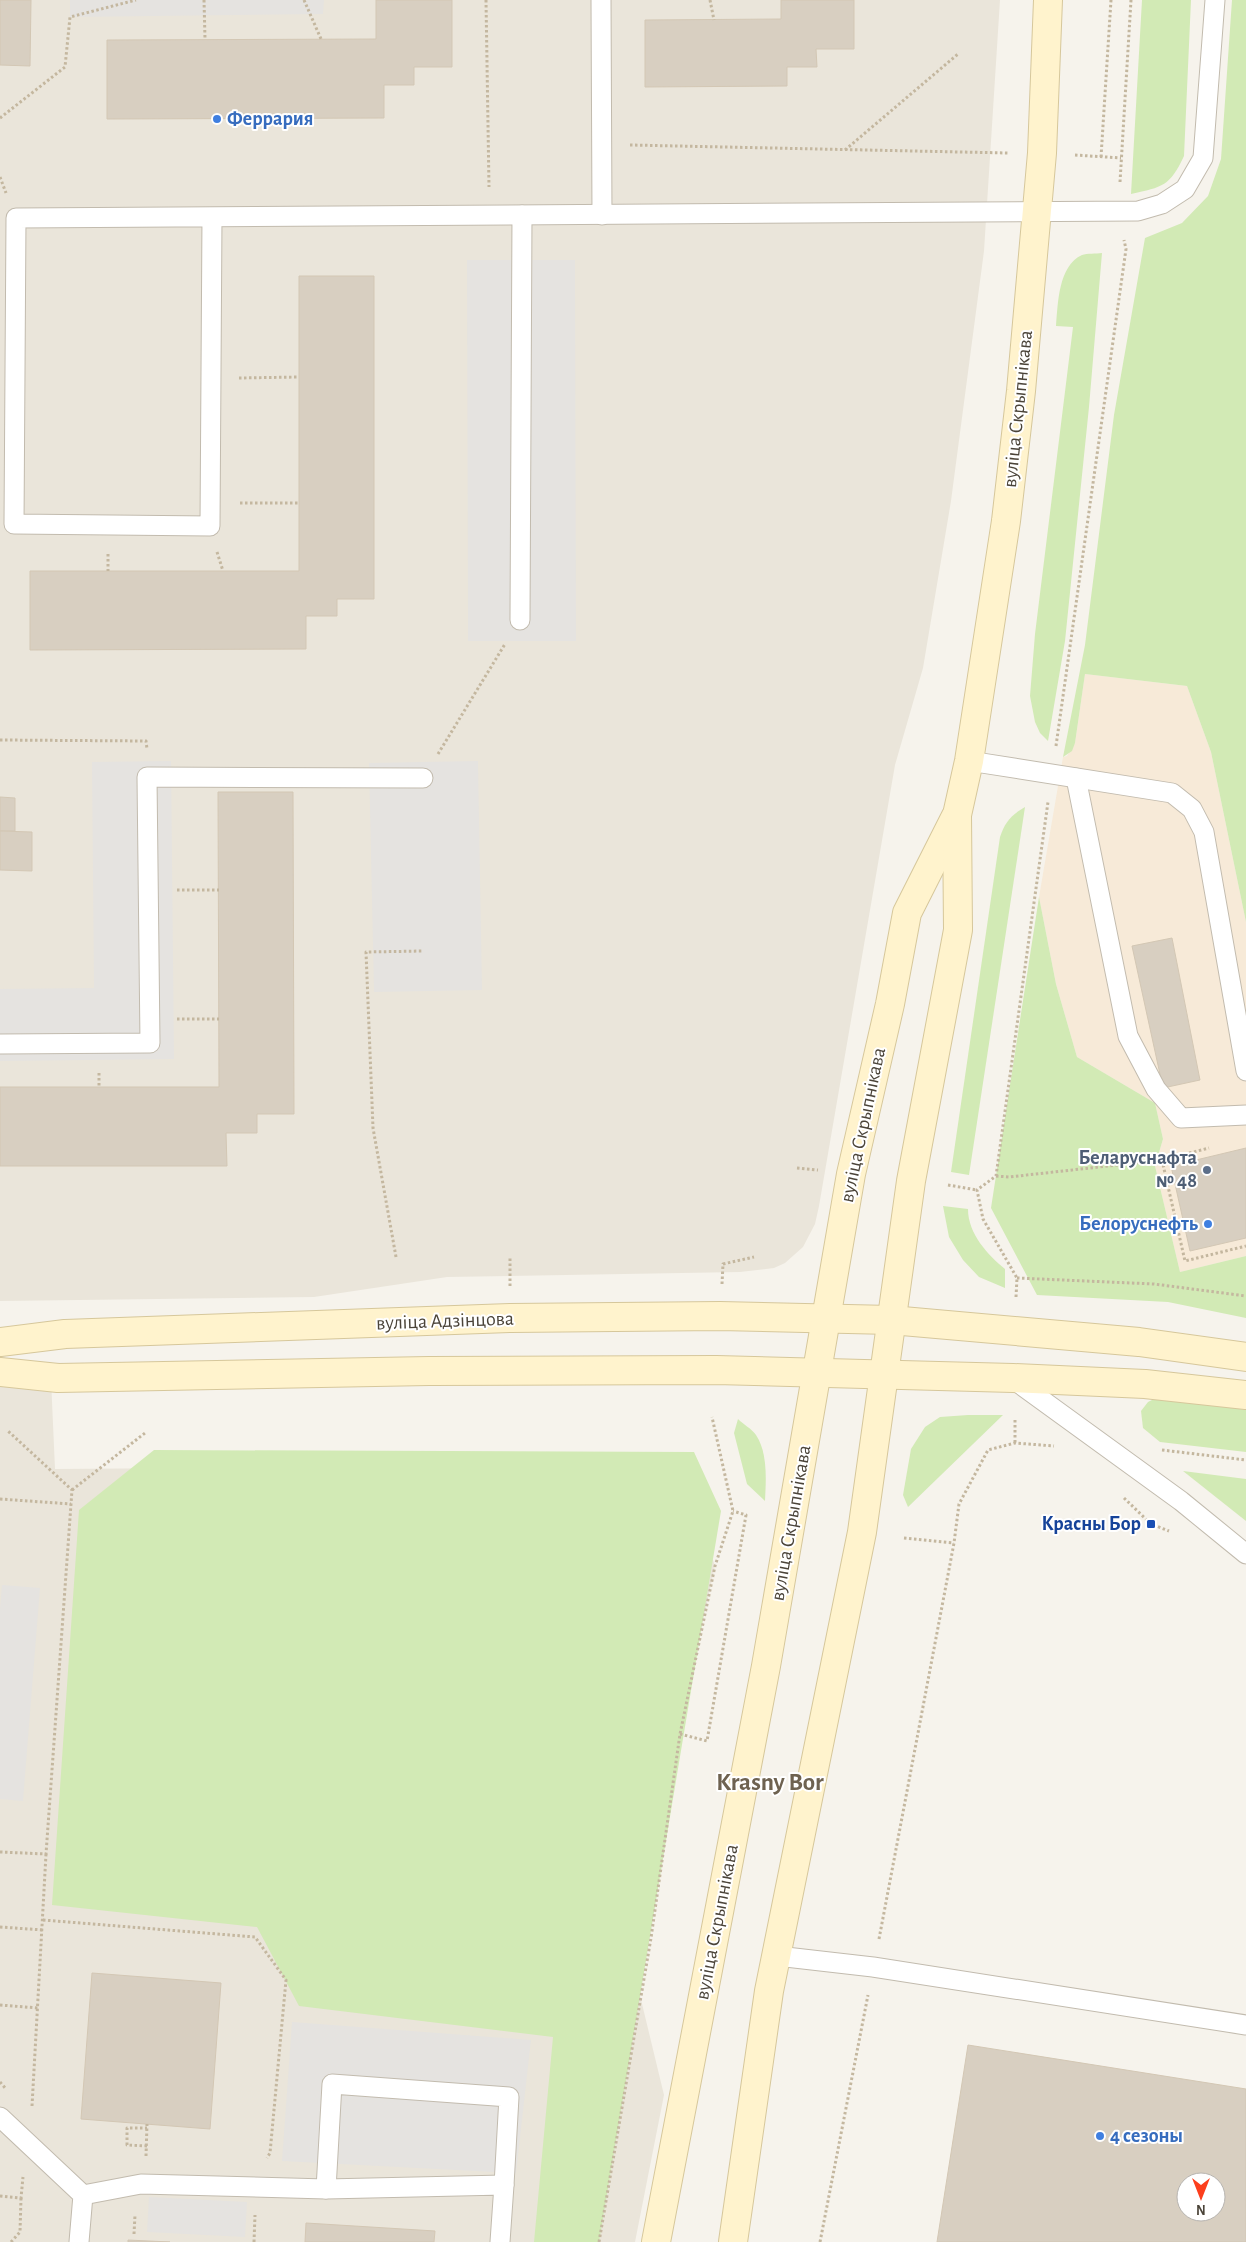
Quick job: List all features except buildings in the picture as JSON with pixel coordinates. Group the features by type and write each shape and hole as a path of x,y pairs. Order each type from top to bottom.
{"main road":[{"name":"вуліца Скрыпнікава","path":"732,2242 768,2001 862,1532 886,1373 891,1320 911,1181 958,930 957,815 969,761 1006,521 1021,391 1042,153 1048,0"},
{"name":"вуліца Скрыпнікава","path":"656,2242 764,1676 851,1174 890,1004 907,913 957,815"},
{"name":"вуліца Адзінцова","path":"0,1342 65,1334 510,1318 720,1316 826,1320 891,1320 1130,1341 1246,1357"},
{"path":"0,1372 58,1378 429,1371 716,1370 886,1373 1145,1384 1246,1395"}],"lane":[{"path":"601,0 602,214"},
{"path":"212,217 210,526 14,524 16,218 1138,211 1162,204 1184,189 1203,158 1215,0"},
{"path":"520,620 522,215"},
{"path":"969,761 1172,793 1192,809 1204,832 1246,1072"},
{"path":"0,1044 150,1043 147,777 423,778"},
{"path":"1076,778 1128,1036 1156,1090 1181,1118 1246,1115"},
{"path":"1013,1378 1181,1501 1246,1554"},
{"path":"777,1956 873,1967 1246,2025"},
{"path":"326,2189 332,2084 509,2097 500,2242"},
{"path":"0,2117 83,2195"},
{"path":"83,2195 141,2184 326,2189 504,2185"},
{"path":"79,2242 83,2195"}],"path":[{"path":"0,118 65,67 70,17 136,0"},
{"path":"204,0 205,39"},
{"path":"304,0 321,39"},
{"path":"486,0 489,215"},
{"path":"710,0 714,20"},
{"path":"1101,157 1111,0"},
{"path":"996,1176 1126,249 1119,211 1131,0"},
{"path":"845,150 958,54"},
{"path":"601,145 958,152"},
{"path":"211,378 299,376"},
{"path":"210,503 299,503"},
{"path":"423,778 520,620"},
{"path":"0,740 146,741"},
{"path":"148,890 219,890"},
{"path":"396,1257 373,1128 366,952 423,951"},
{"path":"149,1018 219,1019"},
{"path":"948,1185 977,1190 996,1176 1009,1177 1162,1160 1218,1145"},
{"path":"1162,1160 1185,1261 1246,1246"},
{"path":"798,1168 821,1170"},
{"path":"977,1190 983,1219 1017,1278 1016,1297"},
{"path":"722,1284 723,1264 754,1257"},
{"path":"1017,1278 1154,1284 1246,1296"},
{"path":"599,2242 651,1938 680,1734 715,1566 733,1511 712,1417"},
{"path":"1015,1420 1015,1442"},
{"path":"8,1431 72,1490"},
{"path":"32,2107 46,1854 72,1490 144,1433"},
{"path":"820,2242 954,1543 959,1504 988,1450 1015,1442 1037,1443 1058,1447"},
{"path":"0,1499 71,1504"},
{"path":"680,1734 707,1740 746,1516 733,1511"},
{"path":"904,1538 954,1543"},
{"path":"0,1852 46,1854"},
{"path":"43,1920 255,1937 286,1980 270,2153 266,2160"},
{"path":"0,1927 43,1930"},
{"path":"0,2005 38,2008"},
{"path":"0,2082 12,2096"},
{"path":"146,2164 147,2146 147,2126 127,2128 127,2145 147,2146"},
{"path":"11,2242 20,2232 23,2174"},
{"path":"0,2196 21,2198"},
{"path":"254,2213 254,2242"}],"shaded area":[{"path":"0,0 1000,0 984,251 951,501 923,668 895,765 815,1224 803,1247 785,1263 774,1268 740,1272 447,1277 314,1297 0,1301"},
{"path":"70,0 324,0 323,14 70,17"},
{"path":"467,260 575,260 576,641 468,641"},
{"path":"1085,674 1187,686 1211,752 1246,922 1246,1256 1180,1272 1155,1166 1163,1139 1155,1103 1077,1057 1056,984 1039,897 1063,757 1067,756 1075,743"},
{"path":"171,761 174,1059 0,1061 0,989 94,988 92,762"},
{"path":"478,761 482,990 374,992 369,763"},
{"path":"51,1379 55,1469 680,1464 715,1566 630,1954 664,2095 635,2242 0,2242 0,1384"},
{"path":"2,1585 40,1588 23,1801 0,1799 0,1608"},
{"path":"292,2022 531,2040 516,2173 282,2161"},
{"path":"149,2197 247,2202 245,2237 147,2232"}],"green space":[{"path":"1142,0 1191,0 1184,156 1174,174 1164,184 1131,194"},
{"path":"1232,0 1246,0 1246,922 1211,752 1187,686 1085,674 1075,743 1072,751 1063,757 1085,645 1114,415 1145,238 1182,223 1208,196 1221,159"},
{"path":"1102,253 1089,407 1065,641 1048,741 1040,733 1035,722 1030,696 1035,634 1073,327 1056,326 1058,307 1064,276 1074,260 1084,254"},
{"path":"1025,807 969,1175 951,1172 1000,837 1009,819"},
{"path":"1039,897 1056,984 1077,1057 1155,1103 1163,1139 1155,1166 1180,1272 1246,1256 1246,1318 1168,1302 1037,1295 991,1208"},
{"path":"943,1206 968,1209 971,1227 975,1235 992,1257 1005,1269 1005,1288 979,1277 963,1260 949,1237"},
{"path":"1160,1396 1246,1410 1246,1452 1160,1442 1143,1428 1141,1411 1148,1402"},
{"path":"1003,1415 908,1507 903,1495 911,1449 925,1427 940,1417"},
{"path":"738,1419 754,1433 763,1450 766,1484 765,1501 747,1484 734,1433"},
{"path":"154,1450 694,1452 721,1511 599,2242 534,2242 553,2037 299,2006 257,1927 52,1905 79,1510"},
{"path":"1183,1471 1246,1479 1246,1521"}],"place":[{"name":"Феррария","path":"217,119"},
{"name":"Беларуснафта № 48","path":"1207,1170"},
{"name":"Белоруснефть","path":"1208,1224"},
{"name":"Красны Бор","path":"1151,1524"},
{"name":"4 сезоны","path":"1100,2136"}],"district":[{"name":"Krasny Bor","path":"770,1782"}]}
